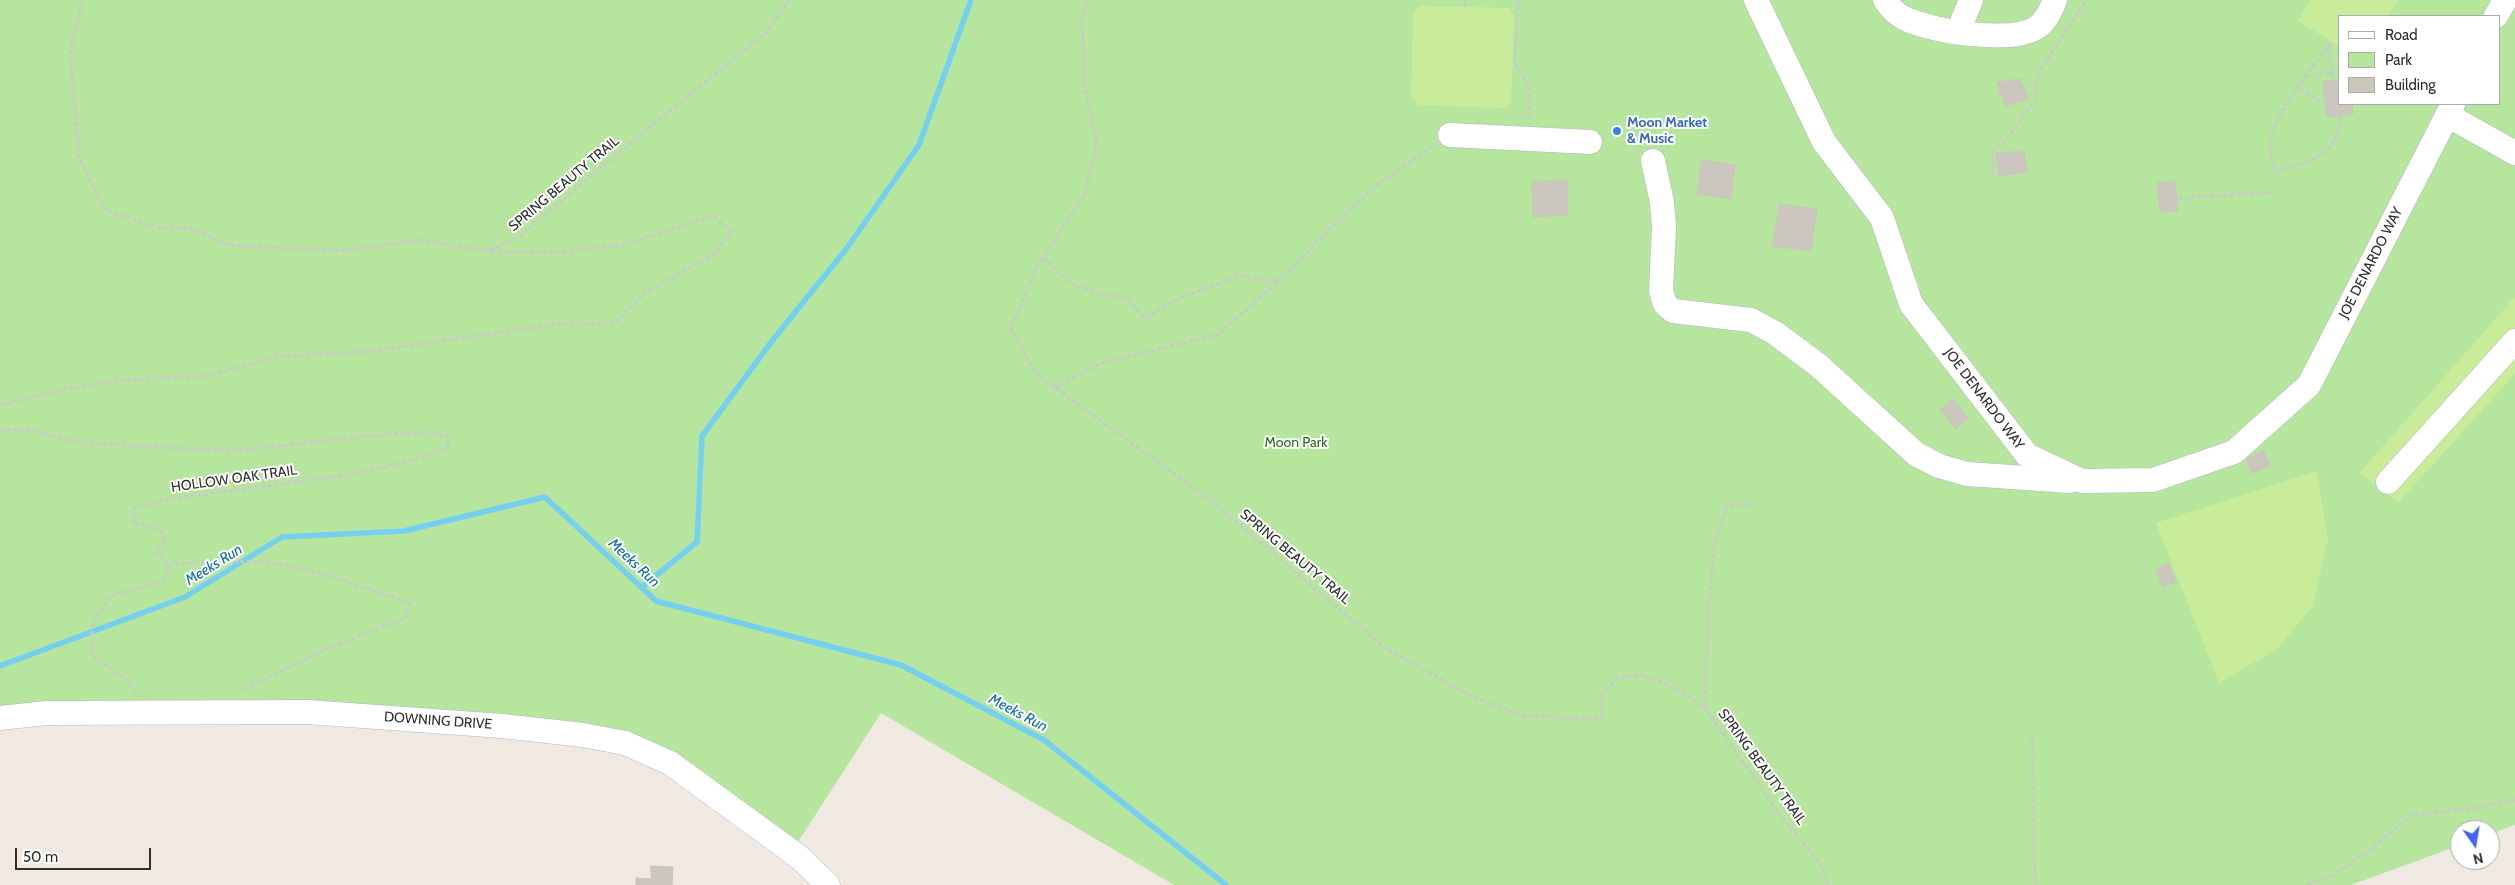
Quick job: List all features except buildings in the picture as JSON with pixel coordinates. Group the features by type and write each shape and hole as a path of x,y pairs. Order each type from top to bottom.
{"street":[{"name":"JOE DENARDO WAY","path":"1756,0 1824,142 1882,218 1911,304 2027,455 2082,481 2153,480 2234,452 2309,384 2450,110"},
{"path":"1884,0 1890,8 1907,20 1958,32 2001,36 2022,34 2037,27 2048,15 2055,0"},
{"path":"1958,32 1971,0"},
{"path":"2497,15 2505,0"},
{"path":"2450,110 2515,153"},
{"path":"1450,135 1590,142"},
{"path":"1653,161 1662,202 1664,227 1661,291 1665,304 1673,311 1751,320 1775,334 1818,365 1916,454 1939,466 1967,474 2082,481"},
{"path":"2388,482 2515,341"},
{"name":"DOWNING DRIVE","path":"0,718 46,713 307,712 502,726 583,735 625,743 670,763 799,857 828,885"}],"path":[{"name":"SPRING BEAUTY TRAIL","path":"83,0 70,51 79,157 105,210 162,229 192,228 228,245 340,251 421,240 485,250 515,240 646,130 766,33 788,0"},
{"name":"SPRING BEAUTY TRAIL","path":"1088,0 1082,22 1085,89 1097,142 1084,196 1035,270 1011,329 1036,374 1209,499 1384,647 1469,695 1523,716 1602,719 1602,695 1617,678 1642,676 1678,689 1705,708 1780,815 1821,865 1828,885"},
{"path":"1464,7 1465,0"},
{"path":"1518,0 1515,63 1530,89 1528,139"},
{"path":"1994,178 1992,154 2005,141 2035,101 2036,85 2042,68 2086,0"},
{"path":"2332,42 2297,87 2270,133 2270,161 2278,172 2319,158 2333,143 2340,128 2340,116"},
{"path":"2329,45 2333,81"},
{"path":"2305,76 2332,73"},
{"path":"2297,87 2326,105"},
{"path":"1055,388 1099,364 1219,334 1279,281 1329,229 1377,185 1450,135"},
{"path":"2178,198 2278,192"},
{"path":"0,405 65,389 122,380 209,376 273,358 373,351 564,323 616,323 646,292 713,255 732,232 713,216 622,245 560,252 485,250"},
{"path":"1043,258 1073,284 1099,294 1125,298 1145,318 1180,298 1240,276 1279,281"},
{"name":"HOLLOW OAK TRAIL","path":"0,429 31,430 76,442 232,451 376,435 428,432 447,436 449,448 423,458 348,475 162,500 135,508 133,523 159,529 166,540 156,552 168,564"},
{"path":"1705,708 1708,611 1715,541 1727,505 1755,506"},
{"path":"146,713 128,680 94,657 90,642 92,624 111,596 163,581 168,564 207,561 278,564 338,579 410,602 406,618 363,633 288,667 233,696"},
{"path":"2032,734 2035,885"},
{"path":"2307,885 2331,877 2370,850 2411,815 2477,808 2515,800"}],"green space":[{"name":"Moon Park","path":"0,0 2515,0 2515,825 2500,830 2500,820 2450,820 2450,849 2351,885 1174,885 881,713 787,859 603,732 0,714"},
{"path":"2311,0 2399,0 2389,15 2338,15 2338,45 2298,21"},
{"path":"1420,6 1510,8 1514,17 1511,102 1505,108 1418,105 1411,97 1413,14"},
{"path":"2515,297 2515,374 2398,503 2360,472"},
{"path":"2317,471 2328,541 2312,607 2277,649 2219,683 2156,523"}],"waterway":[{"path":"642,587 697,542 702,436 772,341 847,248 919,145 971,0"},
{"name":"Meeks Run","path":"0,666 185,597 282,537 404,531 545,497 656,601 901,665 1044,740 1226,885"}],"place":[{"name":"Moon Market & Music","path":"1617,131"}]}
